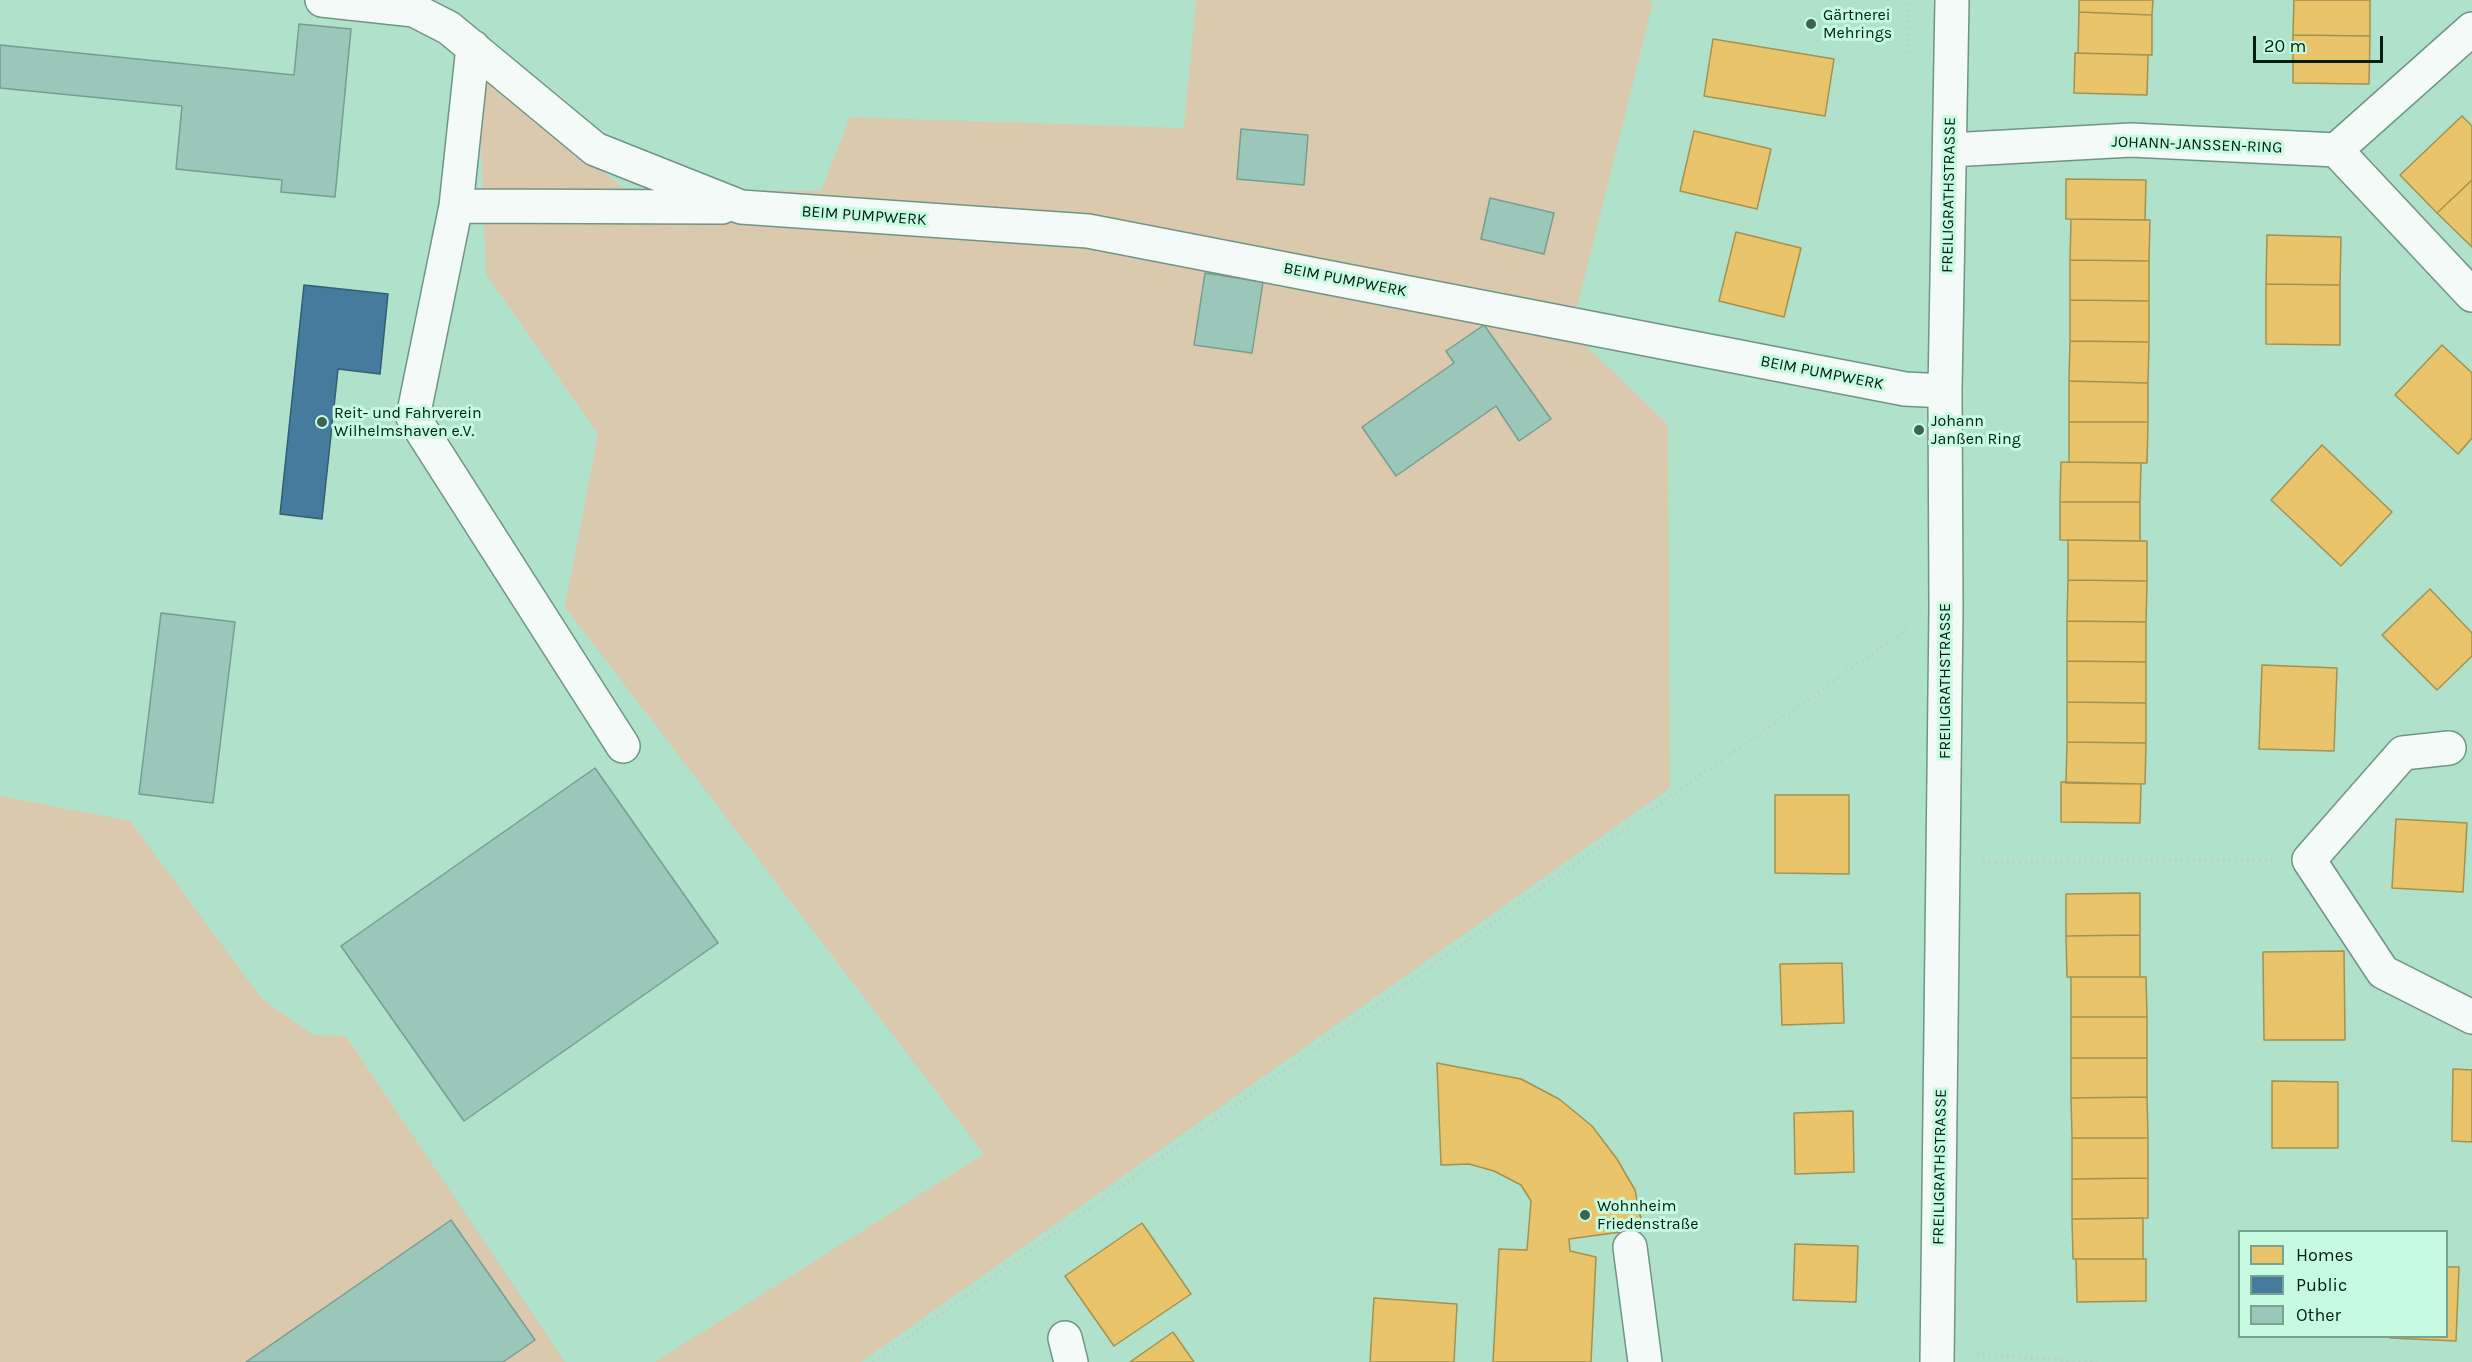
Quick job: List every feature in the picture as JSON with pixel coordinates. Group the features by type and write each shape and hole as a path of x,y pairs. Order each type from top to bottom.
{"street":[{"name":"BEIM PUMPWERK","path":"322,0 414,10 449,28 595,148 741,207"},
{"name":"FREILIGRATHSTRASSE","path":"1938,1357 1946,609 1945,391 1952,0"},
{"path":"2472,29 2336,150 2472,295"},
{"path":"472,47 456,207 413,417 623,746"},
{"name":"JOHANN-JANSSEN-RING","path":"1950,150 2131,140 2336,150"},
{"name":"BEIM PUMPWERK","path":"456,207 741,207 1088,231 1905,389 1945,391"},
{"path":"2449,748 2403,753 2309,860 2383,972 2472,1017"},
{"path":"1630,1246 1646,1362"}],"path":[{"path":"873,1362 1904,630 1946,609"},
{"path":"1943,862 2309,860"},
{"path":"1938,1357 2098,1362"}],"shaded area":[{"path":"1196,0 1644,0 1653,2 1571,331 1668,425 1670,788 861,1362 655,1362 984,1154 565,607 598,434 486,274 478,73 626,190 821,191 850,117 1184,128"},
{"path":"0,796 130,821 262,999 313,1035 346,1036 565,1362 0,1362"}],"building: Homes":[{"path":"2079,0 2153,0 2152,15 2079,12"},
{"path":"2294,0 2370,0 2370,36 2293,35"},
{"path":"2079,12 2152,15 2152,55 2078,53"},
{"path":"2293,35 2370,36 2369,84 2293,83"},
{"path":"1713,39 1834,59 1825,116 1704,96"},
{"path":"2075,53 2148,55 2147,95 2074,93"},
{"path":"2462,116 2472,126 2472,180 2437,213 2400,175"},
{"path":"1694,131 1771,149 1757,209 1680,191"},
{"path":"2066,179 2146,180 2145,220 2066,219"},
{"path":"2472,180 2472,247 2437,213"},
{"path":"2071,219 2150,220 2149,261 2070,260"},
{"path":"1736,232 1801,248 1784,317 1719,301"},
{"path":"2267,235 2341,237 2340,285 2266,284"},
{"path":"2070,260 2149,261 2149,301 2070,300"},
{"path":"2266,284 2340,285 2340,345 2266,344"},
{"path":"2070,300 2149,301 2149,342 2070,341"},
{"path":"2070,341 2149,342 2148,383 2069,381"},
{"path":"2442,345 2472,373 2472,438 2458,454 2395,395"},
{"path":"2069,381 2148,383 2148,422 2069,422"},
{"path":"2069,422 2148,422 2147,463 2069,462"},
{"path":"2322,445 2392,512 2341,566 2271,500"},
{"path":"2061,462 2141,463 2140,502 2060,502"},
{"path":"2060,502 2140,502 2140,541 2060,540"},
{"path":"2068,540 2147,541 2147,581 2068,580"},
{"path":"2068,580 2147,581 2146,622 2067,621"},
{"path":"2430,589 2472,633 2472,656 2437,690 2382,635"},
{"path":"2067,621 2146,622 2146,662 2067,661"},
{"path":"2067,661 2146,662 2146,703 2067,702"},
{"path":"2262,665 2337,668 2334,751 2259,749"},
{"path":"2067,702 2146,703 2146,743 2067,742"},
{"path":"2067,742 2146,743 2145,784 2066,783"},
{"path":"2061,782 2141,784 2140,823 2061,822"},
{"path":"1775,795 1849,795 1849,874 1775,873"},
{"path":"2396,819 2467,823 2463,892 2392,888"},
{"path":"2140,893 2140,935 2066,936 2066,894"},
{"path":"2140,935 2140,977 2067,977 2066,936"},
{"path":"2344,951 2345,1040 2264,1040 2263,952"},
{"path":"1842,963 1844,1023 1782,1025 1780,964"},
{"path":"2071,977 2146,977 2147,1017 2071,1017"},
{"path":"2071,1017 2147,1017 2147,1058 2071,1058"},
{"path":"2071,1058 2147,1058 2147,1097 2071,1098"},
{"name":"Wohnheim Friedenstraße","path":"1437,1063 1521,1079 1559,1099 1592,1126 1617,1159 1635,1190 1643,1229 1569,1239 1570,1251 1596,1257 1591,1362 1493,1362 1499,1249 1527,1250 1531,1201 1521,1185 1494,1171 1469,1164 1441,1165"},
{"path":"2453,1069 2472,1070 2472,1142 2452,1141"},
{"path":"2272,1081 2338,1082 2338,1148 2272,1148"},
{"path":"2147,1097 2148,1138 2072,1138 2071,1098"},
{"path":"1853,1111 1854,1172 1795,1174 1794,1113"},
{"path":"2072,1138 2148,1138 2148,1178 2072,1179"},
{"path":"2148,1178 2148,1218 2072,1219 2072,1179"},
{"path":"2143,1218 2143,1259 2073,1259 2072,1219"},
{"path":"1142,1223 1191,1294 1114,1346 1065,1276"},
{"path":"1795,1244 1858,1246 1856,1302 1793,1300"},
{"path":"2076,1259 2146,1259 2146,1301 2077,1302"},
{"path":"2448,1267 2459,1267 2456,1341 2390,1338 2448,1338"},
{"path":"1374,1298 1457,1304 1454,1362 1370,1362"},
{"path":"1173,1332 1194,1362 1130,1362"}],"building: Public":[{"path":"304,285 388,294 380,374 338,369 322,519 280,514"}],"building: Other":[{"path":"299,24 351,29 335,197 281,192 282,180 176,169 182,106 0,88 0,45 294,75"},
{"path":"1241,129 1308,135 1304,185 1237,179"},
{"path":"1490,198 1554,213 1544,254 1481,239"},
{"path":"1205,273 1263,282 1252,353 1194,345"},
{"path":"1484,325 1551,419 1519,441 1496,406 1396,476 1362,427 1454,363 1446,351"},
{"path":"161,613 235,622 213,803 139,794"},
{"path":"595,768 718,943 464,1121 341,946"},
{"path":"451,1220 535,1340 503,1362 246,1362"}],"place":[{"name":"Gärtnerei Mehrings","path":"1811,24"},
{"name":"Reit- und Fahrverein Wilhelmshaven e.V.","path":"322,422"},
{"name":"Johann Janßen Ring","path":"1919,430"},
{"name":"Wohnheim Friedenstraße","path":"1585,1215"}]}
